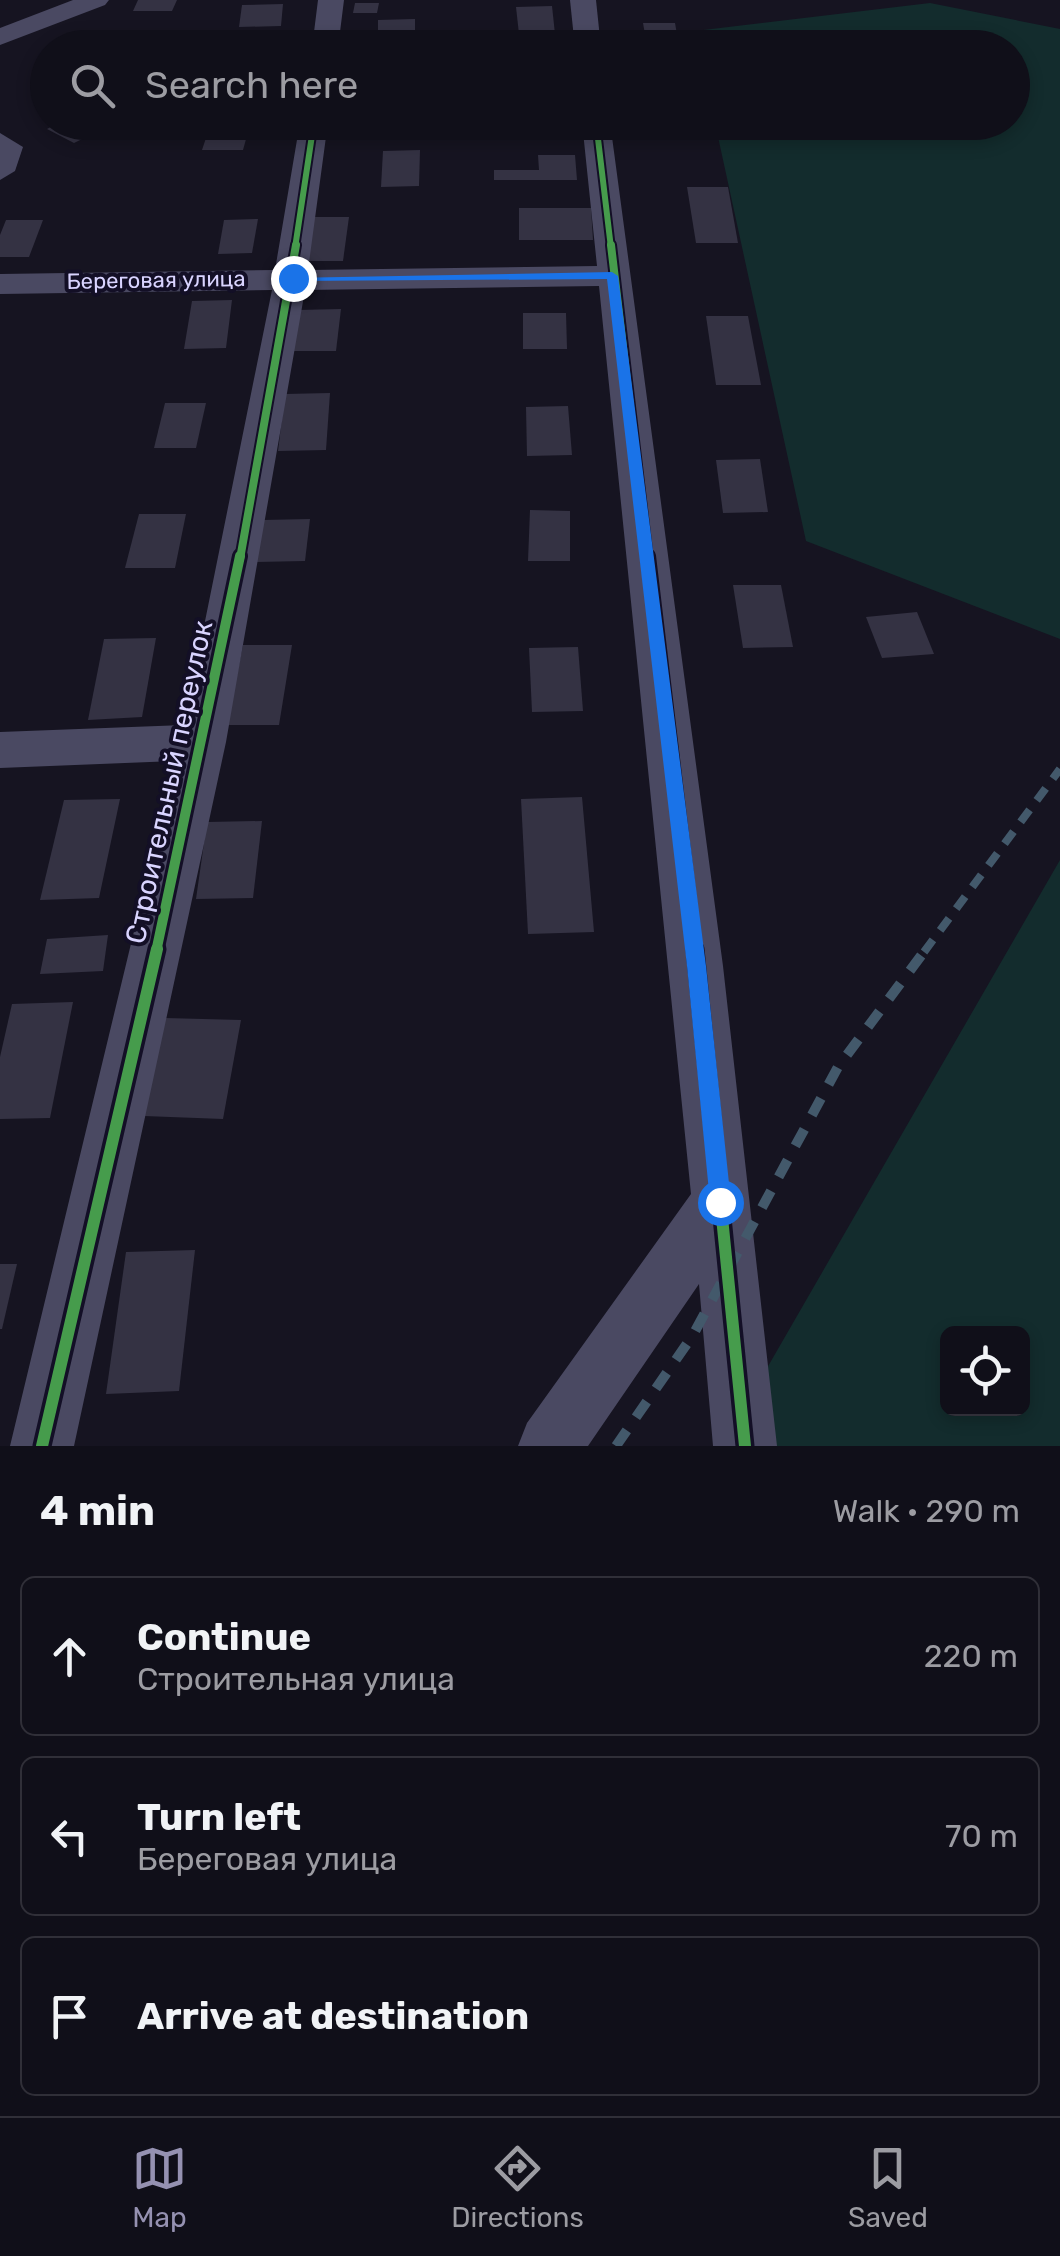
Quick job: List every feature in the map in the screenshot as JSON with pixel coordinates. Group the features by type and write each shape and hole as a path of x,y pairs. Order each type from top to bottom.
{"street":[{"path":"0,37 96,0"},
{"path":"327,30 331,0"},
{"path":"583,0 586,30"},
{"name":"Строительный переулок","path":"42,1446 204,742 293,278 312,140"},
{"path":"598,140 696,966 745,1446"},
{"name":"Береговая улица","path":"0,284 612,276"},
{"path":"0,750 204,742"},
{"path":"550,1446 720,1202"}],"green space":[{"path":"930,3 1060,29 1060,639 806,541 719,140 1030,140 1030,30 703,30"},
{"path":"1060,860 1060,1446 722,1446"}],"building":[{"path":"138,0 177,0 172,11 133,11"},
{"path":"355,3 379,3 377,13 353,13"},
{"path":"283,4 281,26 239,27 242,5"},
{"path":"552,6 555,30 519,30 516,7"},
{"path":"415,19 415,30 378,30 378,20"},
{"path":"643,23 675,23 676,30 644,30"},
{"path":"205,140 246,140 243,150 202,150"},
{"path":"420,150 419,186 381,187 383,151"},
{"path":"538,155 575,155 577,180 494,180 494,170 539,170"},
{"path":"687,187 728,187 738,243 696,243"},
{"path":"519,208 591,208 593,240 519,240"},
{"path":"312,217 349,217 343,261 305,261"},
{"path":"258,219 252,253 218,254 224,220"},
{"path":"6,220 43,220 29,257 0,257 0,235"},
{"path":"232,300 226,348 184,349 192,301"},
{"path":"341,309 336,351 291,351 298,310"},
{"path":"523,313 566,313 567,349 523,349"},
{"path":"706,316 748,316 761,385 716,385"},
{"path":"330,393 326,450 278,451 285,394"},
{"path":"165,403 206,403 196,448 154,448"},
{"path":"568,406 572,455 527,456 526,407"},
{"path":"760,459 768,512 723,513 716,460"},
{"path":"530,510 570,511 570,561 528,561"},
{"path":"139,514 186,514 175,568 125,568"},
{"path":"310,519 305,561 256,562 263,520"},
{"path":"733,585 781,585 793,647 743,648"},
{"path":"917,612 934,654 882,658 866,617"},
{"path":"156,638 142,717 88,720 104,639"},
{"path":"243,645 292,645 279,725 227,725"},
{"path":"578,647 583,711 532,712 529,648"},
{"path":"582,797 594,932 528,934 521,799"},
{"path":"120,799 99,898 40,900 64,800"},
{"path":"262,821 253,898 196,899 207,822"},
{"path":"108,935 103,971 40,974 47,939"},
{"path":"73,1002 50,1118 0,1119 0,1057 12,1004"},
{"path":"165,1018 241,1020 223,1119 144,1116"},
{"path":"195,1250 179,1391 106,1394 126,1252"},
{"path":"0,1264 17,1264 2,1329 0,1329"}],"railway":[{"path":"924,952 1060,769"},
{"path":"616,1446 693,1335 838,1067 926,949"}],"cycle path":[{"path":"42,1446 228,622 289,289 311,140"},
{"path":"598,140 697,966 745,1446"}],"route":[{"path":"293,278 612,276 696,966 720,1202"}]}
